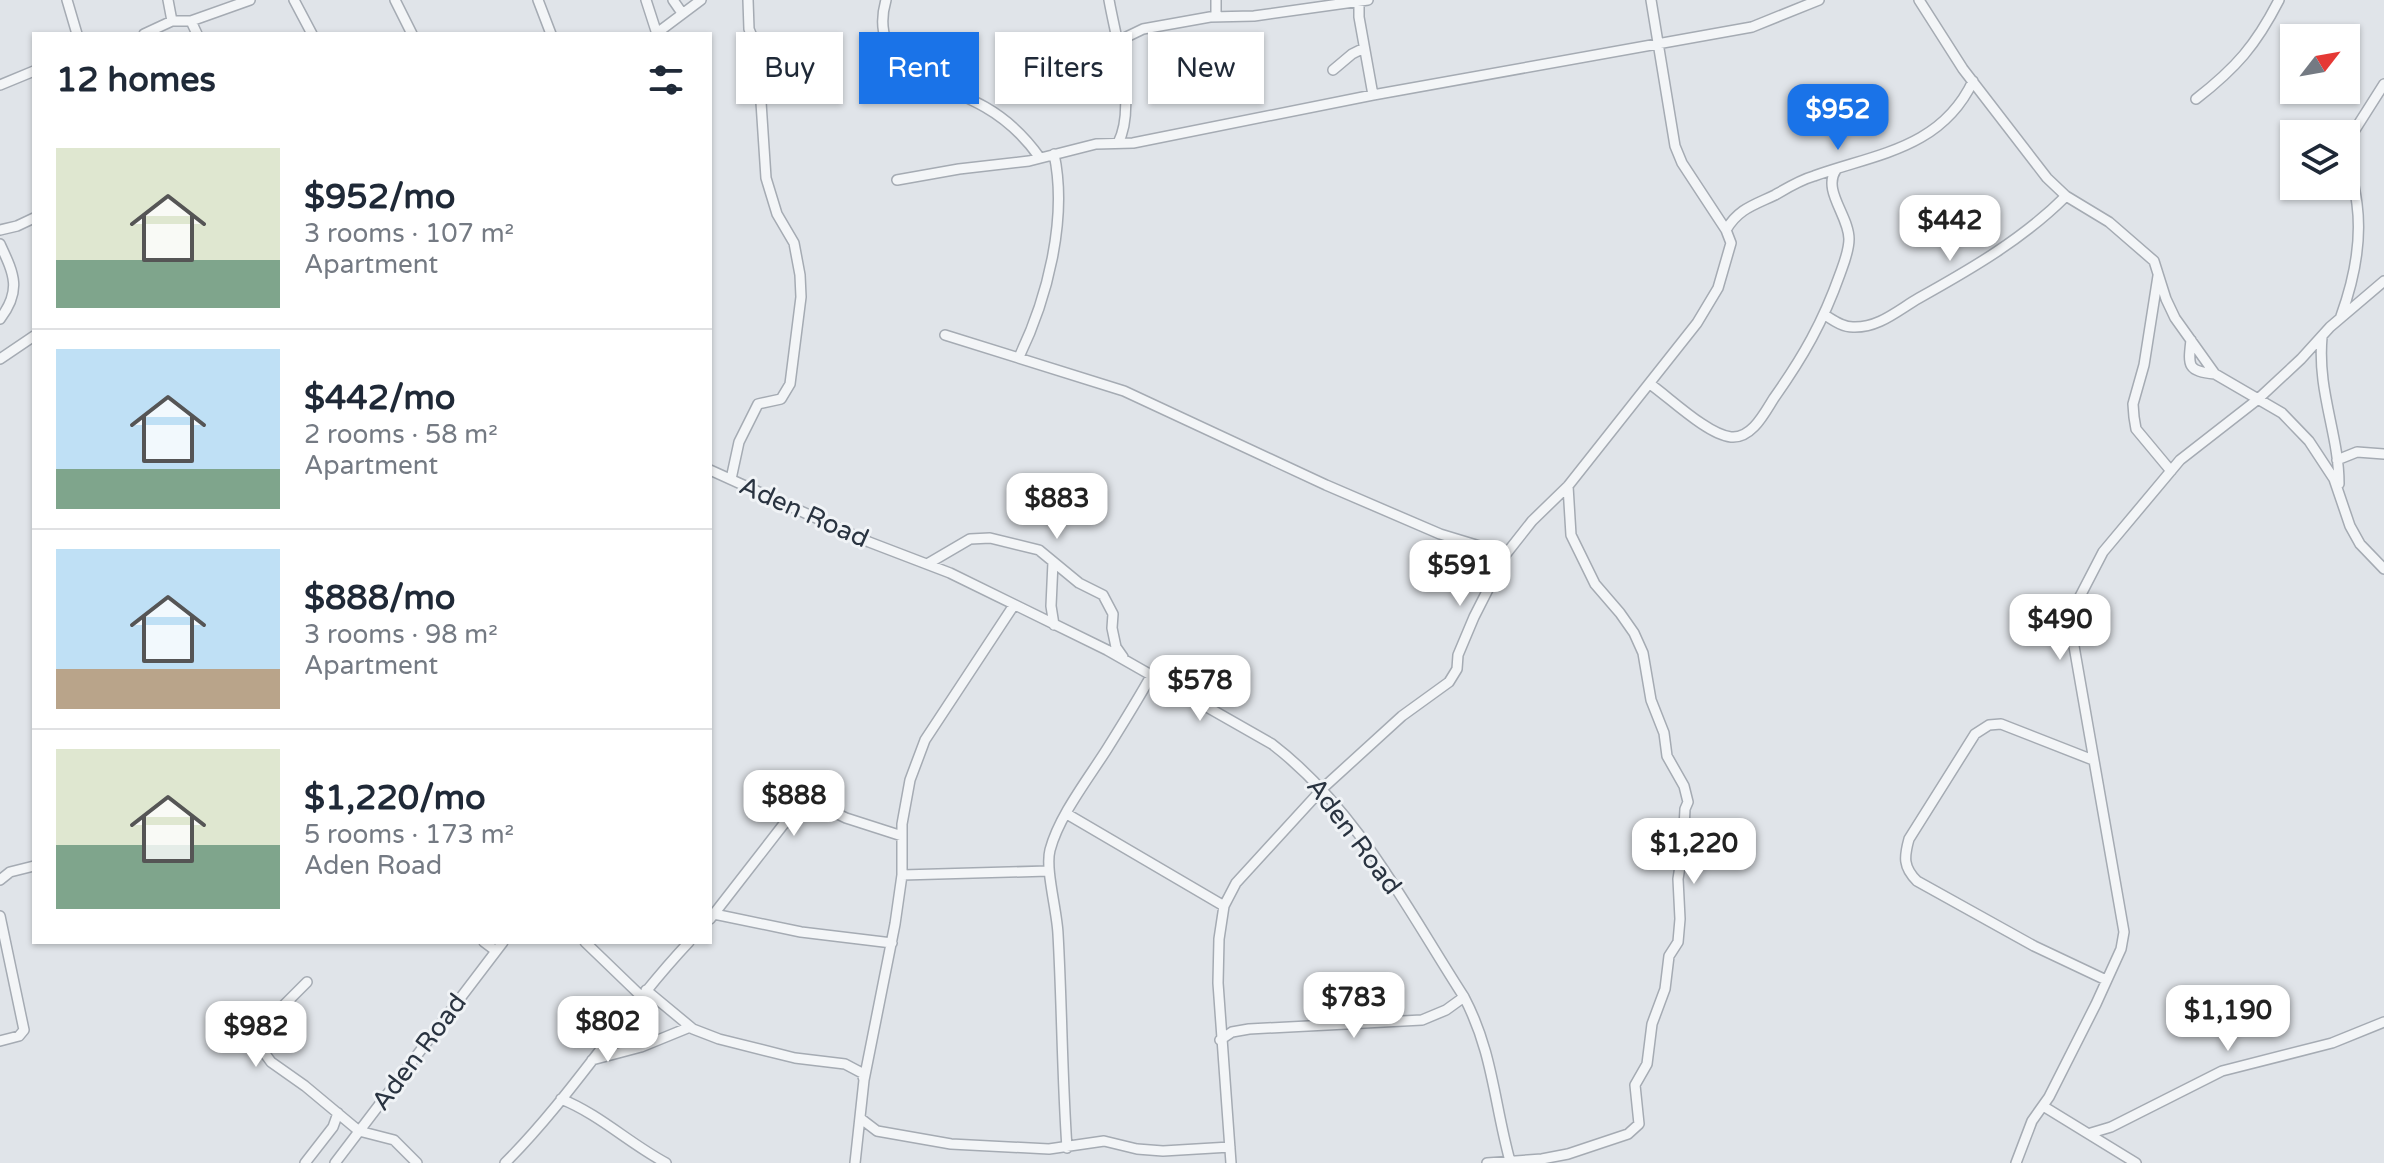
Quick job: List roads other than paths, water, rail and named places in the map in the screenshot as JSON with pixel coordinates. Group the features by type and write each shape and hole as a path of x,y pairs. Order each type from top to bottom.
{"street":[{"path":"67,0 76,32"},
{"path":"168,0 172,21"},
{"path":"148,32 172,21 191,21 250,0"},
{"path":"294,0 311,32"},
{"path":"395,0 411,32"},
{"path":"538,0 548,32"},
{"path":"646,0 656,31 701,0"},
{"path":"673,0 682,13"},
{"path":"731,479 739,442 758,404 781,399 790,384 801,297 794,243 777,214 766,178 761,58 749,29 748,0"},
{"path":"886,0 883,31 887,45 899,61 993,112 1028,141 1040,158"},
{"path":"1109,0 1114,32"},
{"path":"1216,0 1216,17"},
{"path":"1132,34 1143,29 1216,17 1254,16 1368,0"},
{"path":"1231,1163 1220,1040 1218,968 1224,906 1236,883 1323,788 1402,716 1449,682 1457,669 1458,655 1474,617 1506,554 1532,521 1568,486 1650,384 1697,323 1718,288 1731,243 1726,230 1682,163 1675,146 1651,0"},
{"path":"897,180 1040,158 1096,144 1133,143 1373,95 1658,46 1752,27 1819,0"},
{"path":"1919,0 1973,81 2047,178 2066,196 2109,222 2147,253 2159,273 2166,299 2215,374 2282,413 2323,458 2338,489 2350,526 2360,544 2384,569"},
{"path":"2196,99 2230,72 2261,35 2279,0"},
{"path":"1359,1 1373,95"},
{"path":"191,21 196,32"},
{"path":"1333,70 1364,48"},
{"path":"0,85 32,72"},
{"path":"1726,230 1741,210 1757,201 1814,175 1902,149 1927,134 1957,105 1973,81"},
{"path":"2341,317 2353,280 2357,246 2357,204 2350,171 2351,136 2384,84"},
{"path":"1118,143 1125,130 1124,104"},
{"path":"1019,357 1046,290 1054,245 1058,199 1054,154"},
{"path":"1650,384 1715,432 1730,437 1743,435 1760,419 1796,368 1825,315 1842,268 1849,239 1848,226 1832,187 1831,178 1836,170"},
{"path":"1825,315 1852,328 1885,320 2000,250 2041,220 2066,196"},
{"path":"0,230 32,219"},
{"path":"0,244 15,286 12,303 0,319"},
{"path":"2159,273 2144,365 2133,404 2136,429 2171,471"},
{"path":"2016,1163 2032,1121 2043,1106 2121,949 2124,920 2071,629 2074,608 2103,552 2180,460 2257,400 2341,317 2384,281"},
{"path":"945,335 1124,391 1427,529 1506,554"},
{"path":"0,359 32,337"},
{"path":"2322,337 2320,365 2337,460 2338,489"},
{"path":"2191,340 2191,367 2197,372 2215,374"},
{"path":"2301,359 2320,365"},
{"path":"2337,460 2357,452 2384,454"},
{"name":"Aden Road","path":"712,471 891,551 929,563 1124,660 1272,744 1323,788 1377,860 1478,1024 1510,1161"},
{"path":"1487,1163 1523,1162 1593,1147 1628,1134 1639,1124 1635,1085 1647,1064 1652,1024 1665,989 1669,956 1680,932 1678,879 1687,793 1667,756 1664,733 1651,700 1643,653 1634,633 1595,584 1571,535 1568,486"},
{"path":"929,563 970,539 990,538 1033,547 1046,554 1079,583 1097,590 1108,602 1113,614 1116,647 1124,660"},
{"path":"1053,562 1051,606 1054,625"},
{"path":"855,1163 864,1080 892,943 902,875 902,836 910,780 925,740 1014,605"},
{"path":"1067,1148 1061,1069 1059,937 1048,871 1049,852 1056,831 1151,676"},
{"path":"2093,760 2001,724 1989,725 1975,734 1909,839 1903,858 1907,872 1917,881 2034,946 2106,980"},
{"path":"892,943 801,932 712,916 783,825 804,806 823,807 846,818 902,836"},
{"path":"1067,814 1224,906"},
{"path":"0,880 10,872 32,866"},
{"path":"902,875 1048,871"},
{"path":"0,916 24,1030 19,1036 0,1041"},
{"path":"487,944 496,951"},
{"name":"Aden Road","path":"335,1163 501,944"},
{"path":"587,944 644,993 690,1027 719,1039 795,1058 845,1064 869,1058"},
{"path":"505,1163 534,1133 644,993 687,944"},
{"path":"307,982 266,1027 261,1044 271,1062 359,1131 394,1140 417,1163"},
{"path":"1220,1040 1232,1032 1249,1029 1422,1020 1446,1010 1464,997"},
{"path":"2091,1133 2111,1127 2222,1071 2332,1043 2384,1022"},
{"path":"589,1061 654,1042 690,1027"},
{"path":"845,1064 862,1073 864,1080"},
{"path":"561,1099 584,1110 627,1141 666,1163"},
{"path":"2043,1106 2136,1163"},
{"path":"305,1163 333,1127 338,1113"},
{"path":"860,1118 877,1131"},
{"path":"859,1136 877,1131 951,1144 1067,1148 1104,1141 1163,1151 1230,1147"}]}
